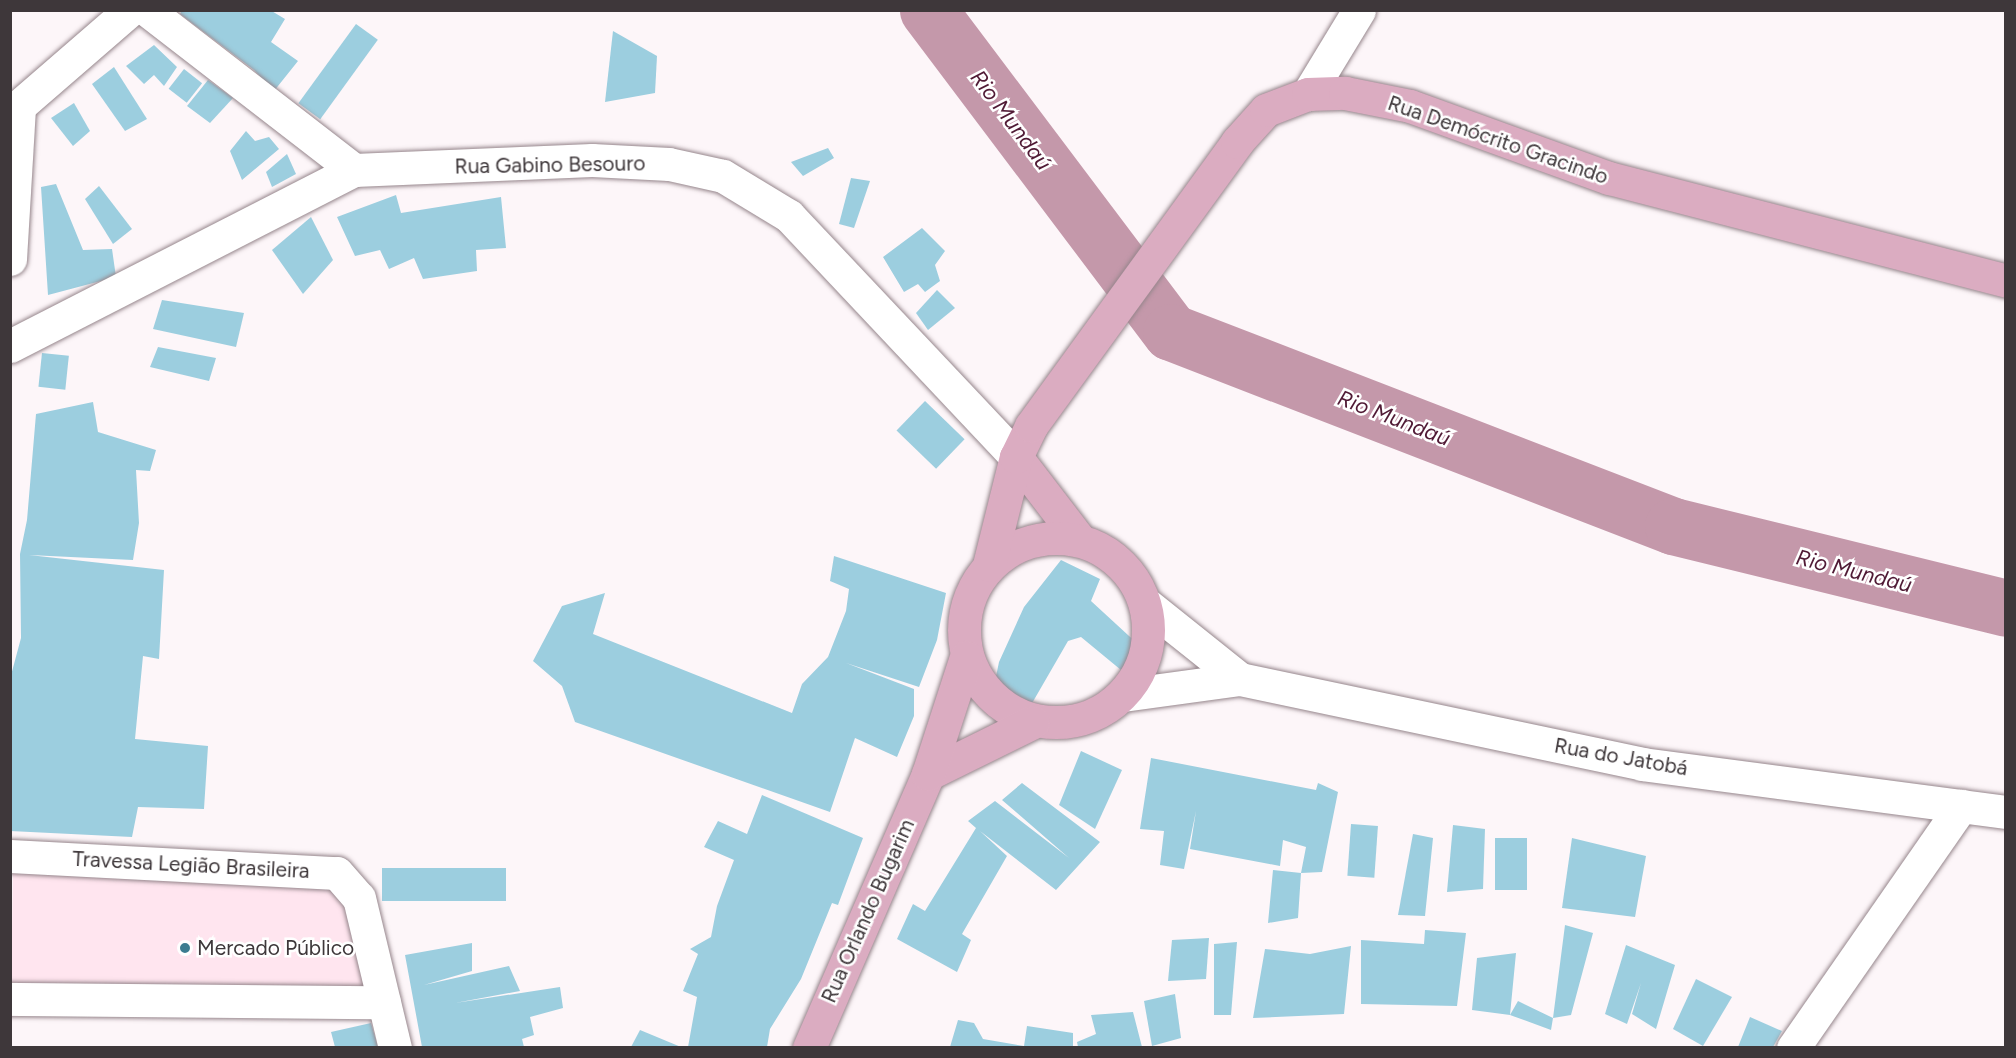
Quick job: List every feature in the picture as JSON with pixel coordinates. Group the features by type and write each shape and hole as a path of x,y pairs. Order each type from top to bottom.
{"main road":[{"name":"Rua Demócrito Gracindo","path":"989,565 1016,457 1031,426 1237,142 1266,110 1308,94 1345,93 1410,106 1609,178 2006,281"},
{"path":"928,774 1034,722 1082,721 1123,695 1147,652 1146,604 1121,562 1079,539 1016,457"},
{"path":"1034,722 991,698 966,657 965,608 989,565 1030,540 1079,539"},
{"name":"Rua Orlando Bugarim","path":"809,1047 928,774 966,657"}],"street":[{"path":"10,259 15,106 130,10"},
{"path":"147,10 354,170"},
{"path":"1308,94 1359,10"},
{"name":"Rua Gabino Besouro","path":"10,346 354,170 592,160 669,164 723,176 789,216 1016,457"},
{"name":"Rua do Jatobá","path":"1146,604 1240,679"},
{"name":"Rua do Jatobá","path":"1123,695 1240,679 1642,764 2006,812"},
{"path":"1793,1047 1960,806"},
{"name":"Travessa Legião Brasileira","path":"10,856 337,873 359,898 384,1002"},
{"path":"10,999 384,1002 395,1047"}],"shaded area":[{"name":"Mercado Público","path":"13,871 347,885 368,994 11,990"}],"building":[{"path":"182,10 270,10 285,19 271,42 298,61 274,91 254,70 180,14"},
{"path":"356,24 378,40 320,119 298,103"},
{"path":"613,31 657,56 655,93 605,102"},
{"path":"154,45 177,67 164,86 154,75 144,84 126,66"},
{"path":"114,67 147,119 125,131 92,84"},
{"path":"184,69 202,83 187,103 169,89"},
{"path":"208,80 233,98 210,123 187,106"},
{"path":"74,103 90,131 73,146 51,118"},
{"path":"246,131 255,141 269,137 279,149 242,180 230,151"},
{"path":"828,148 834,158 803,176 791,162"},
{"path":"287,154 296,174 272,187 266,172"},
{"path":"851,178 870,181 854,228 839,224"},
{"path":"56,184 83,250 112,249 116,277 48,295 41,187"},
{"path":"99,186 132,229 113,244 85,199"},
{"path":"396,195 401,213 501,197 506,248 476,250 477,271 423,279 414,258 389,269 380,250 355,256 337,217"},
{"path":"311,217 333,260 303,294 272,250"},
{"path":"922,228 945,251 935,265 940,281 925,292 918,284 904,292 883,257"},
{"path":"937,290 955,308 928,330 916,313"},
{"path":"162,300 244,313 236,347 153,329"},
{"path":"158,347 216,358 209,381 150,367"},
{"path":"42,353 69,356 65,390 38,387"},
{"path":"925,401 965,439 936,469 897,430"},
{"path":"93,402 98,432 156,450 150,471 136,470 139,523 133,560 29,555 164,570 159,659 143,656 135,739 208,746 204,809 138,807 132,837 10,831 10,679 21,638 20,554 27,520 36,414"},
{"path":"834,556 946,593 937,640 919,687 846,663 914,689 914,716 897,757 855,738 830,812 575,722 562,686 533,661 562,606 605,593 593,634 792,713 802,684 828,657 846,611 849,589 830,581"},
{"path":"1061,560 1100,579 1091,601 1141,647 1121,670 1081,637 1068,641 1031,705 994,686 999,662 1024,607"},
{"path":"1081,751 1122,770 1095,829 1059,805"},
{"path":"1151,758 1316,790 1318,783 1338,792 1322,872 1301,873 1306,847 1283,840 1280,866 1190,849 1196,811 1184,869 1160,865 1164,831 1140,829"},
{"path":"1022,783 1100,842 1056,890 980,831 1007,856 962,934 971,940 957,972 897,939 913,904 925,911 976,828 968,821 995,801 1069,858 1002,800"},
{"path":"762,795 863,838 838,905 832,903 801,979 770,1029 767,1047 688,1047 697,997 683,991 698,954 690,949 711,937 717,906 734,860 704,847 718,821 747,834"},
{"path":"1351,824 1378,826 1374,878 1347,876"},
{"path":"1453,825 1485,829 1483,889 1447,892"},
{"path":"1413,834 1433,838 1425,916 1398,915"},
{"path":"1495,838 1527,838 1527,890 1495,890"},
{"path":"1572,838 1646,856 1635,917 1562,908"},
{"path":"382,868 506,868 506,901 382,901"},
{"path":"1273,870 1301,873 1298,918 1268,923"},
{"path":"1565,925 1593,933 1571,1015 1553,1018"},
{"path":"1425,930 1466,933 1457,1006 1361,1004 1361,940 1424,944"},
{"path":"1209,938 1206,979 1168,981 1172,940"},
{"path":"1237,942 1231,1015 1214,1015 1214,944"},
{"path":"472,943 472,971 424,985 509,966 520,991 455,1003 560,987 563,1008 530,1017 534,1035 522,1039 524,1047 422,1047 405,955"},
{"path":"1626,945 1675,965 1656,1029 1632,1014 1641,983 1627,1024 1605,1014"},
{"path":"1351,946 1344,1014 1253,1018 1265,949 1310,954"},
{"path":"1516,953 1510,1015 1472,1010 1477,958"},
{"path":"1696,979 1732,997 1703,1046 1673,1029"},
{"path":"1175,994 1181,1038 1152,1046 1144,1001"},
{"path":"1518,1001 1553,1018 1551,1030 1510,1015"},
{"path":"1133,1012 1142,1047 1078,1047 1077,1042 1096,1034 1091,1015"},
{"path":"1750,1017 1782,1031 1773,1047 1738,1047"},
{"path":"958,1020 974,1023 983,1039 1024,1046 1027,1026 1073,1033 1073,1047 950,1047"},
{"path":"371,1023 378,1047 335,1047 331,1032"},
{"path":"640,1030 681,1047 631,1047"}],"waterway":[{"name":"Rio Mundaú","path":"928,10 1171,332 1673,526 2006,608"}],"place":[{"name":"Mercado Público","path":"185,948"}]}
